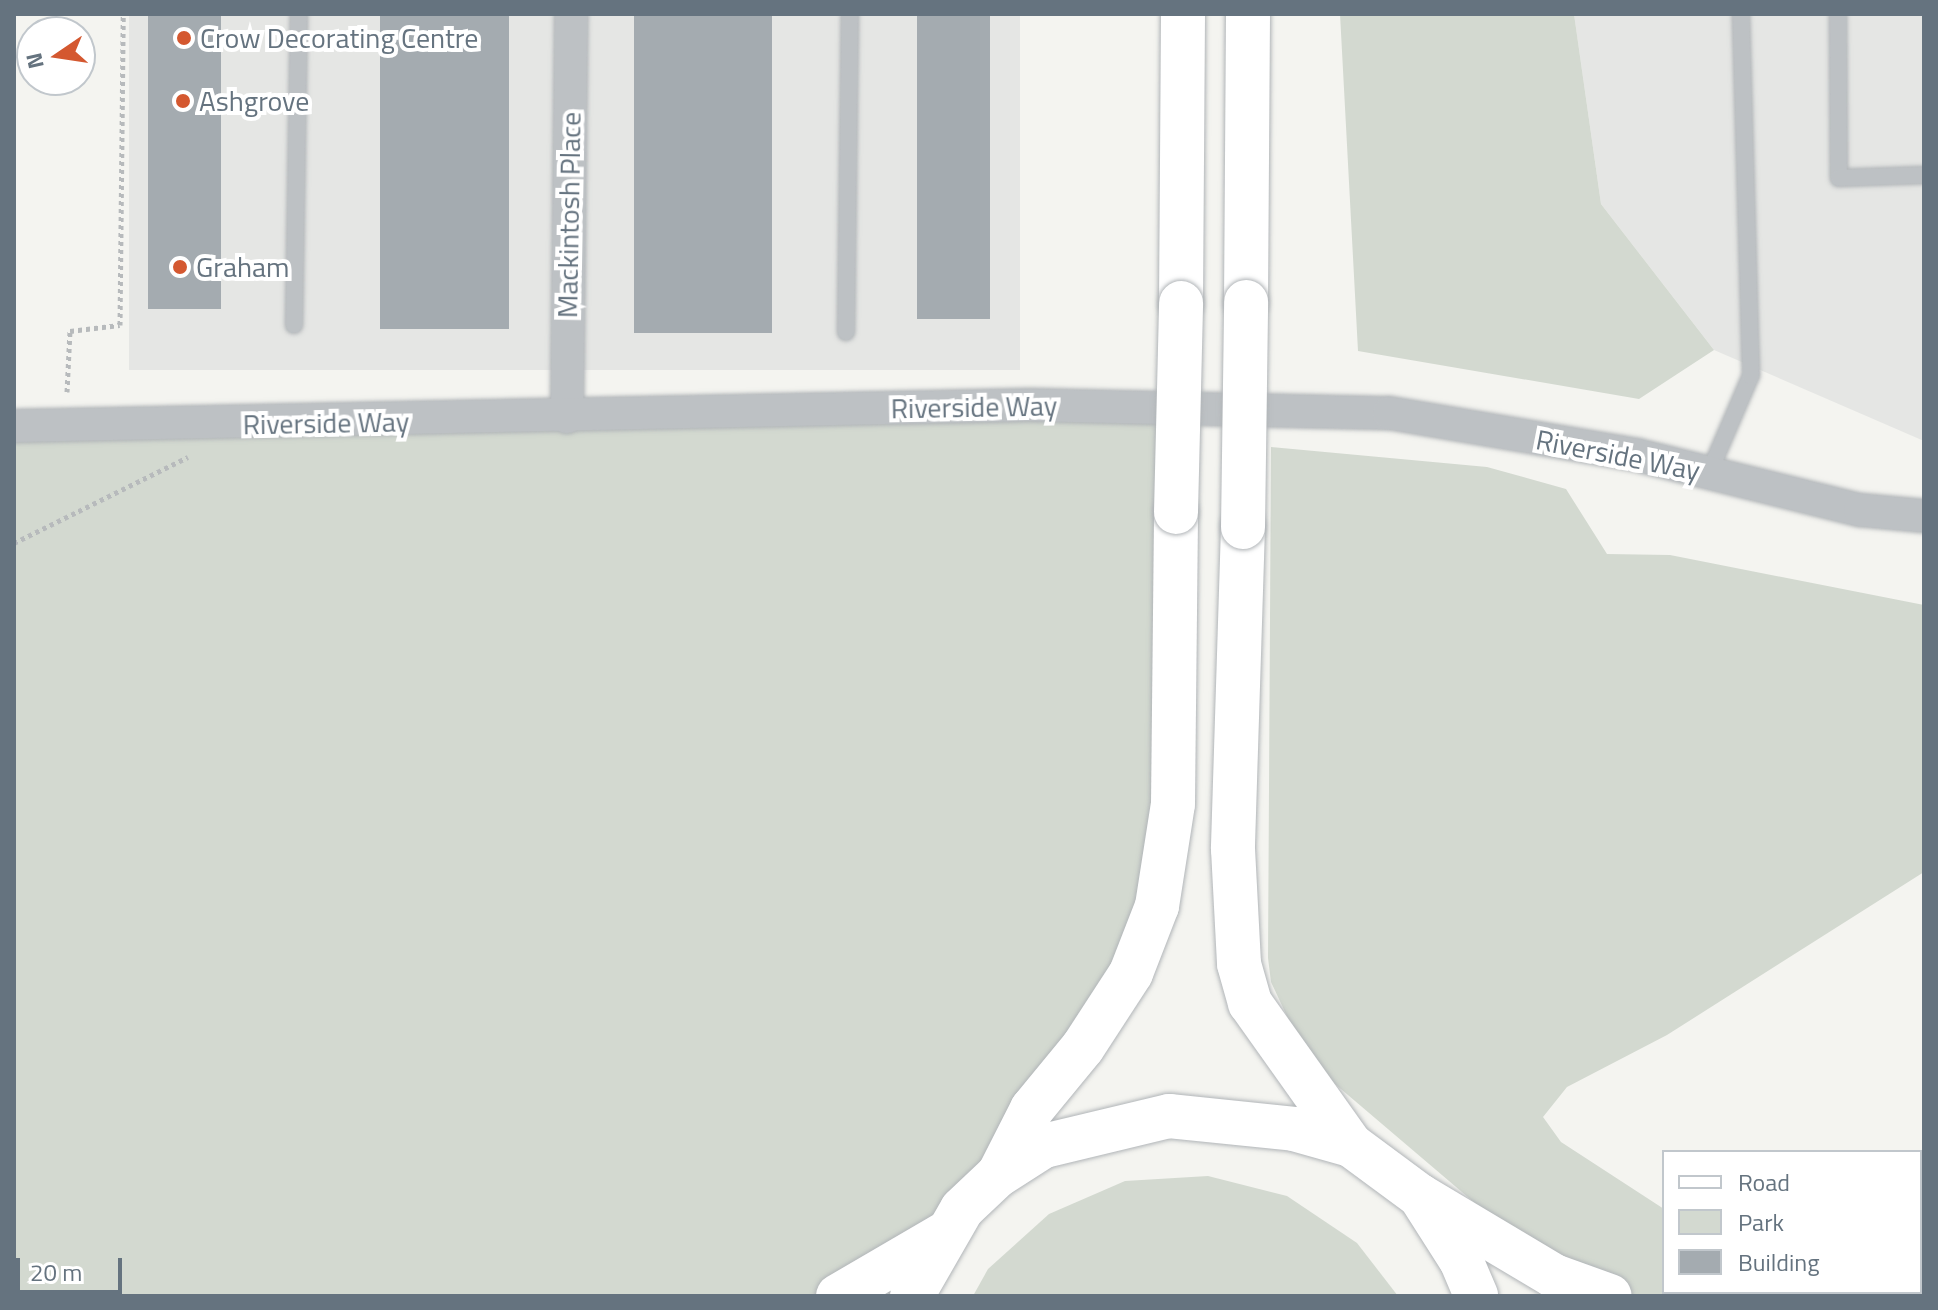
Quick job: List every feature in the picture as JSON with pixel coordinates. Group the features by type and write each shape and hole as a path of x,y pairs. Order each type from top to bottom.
{"main road":[{"path":"997,1176 1032,1109 1083,1047 1131,973 1157,906 1173,804 1183,14"},
{"path":"1248,14 1243,527 1233,849 1239,964 1250,1003 1351,1145 1420,1196 1554,1276 1610,1296"},
{"path":"912,1296 962,1209 997,1176 1044,1146 1169,1116 1280,1127 1351,1145"},
{"path":"1420,1196 1461,1260 1476,1296"},
{"path":"838,1296 946,1233"}],"street":[{"name":"Mackintosh Place","path":"567,417 571,14"},
{"name":"Riverside Way","path":"14,426 567,417 1030,405 1389,413 1637,455 1860,510 1924,516"}],"lane":[{"path":"294,325 299,14"},
{"path":"846,332 850,14"},
{"path":"1709,473 1751,375 1741,14"},
{"path":"1838,14 1839,178 1924,175"}],"path":[{"path":"67,407 70,331 120,325 123,14"},
{"path":"14,543 197,453"}],"shaded area":[{"path":"129,14 1020,14 1020,370 129,370"},
{"path":"1574,14 1924,14 1924,441 1714,350 1601,204"}],"green space":[{"path":"1340,14 1574,14 1601,204 1714,350 1639,399 1358,351"},
{"path":"1178,418 1157,906 1032,1109 901,1262 814,1296 14,1296 14,426"},
{"path":"1271,447 1487,467 1566,489 1607,554 1670,555 1924,605 1924,872 1667,1035 1567,1087 1543,1117 1561,1142 1662,1208 1662,1294 1922,1294 1922,1284 1924,1296 1620,1296 1516,1238 1308,1061 1271,982 1268,958"},
{"path":"1208,1176 1287,1196 1357,1243 1398,1296 973,1296 988,1269 1049,1214 1125,1181"}],"building":[{"path":"148,14 221,14 221,309 148,309"},
{"path":"380,14 509,14 509,329 380,329"},
{"path":"634,14 772,14 772,333 634,333"},
{"path":"917,14 990,14 990,319 917,319"}],"place":[{"name":"Crow Decorating Centre","path":"184,38"},
{"name":"Ashgrove","path":"183,101"},
{"name":"Graham","path":"180,267"}]}
